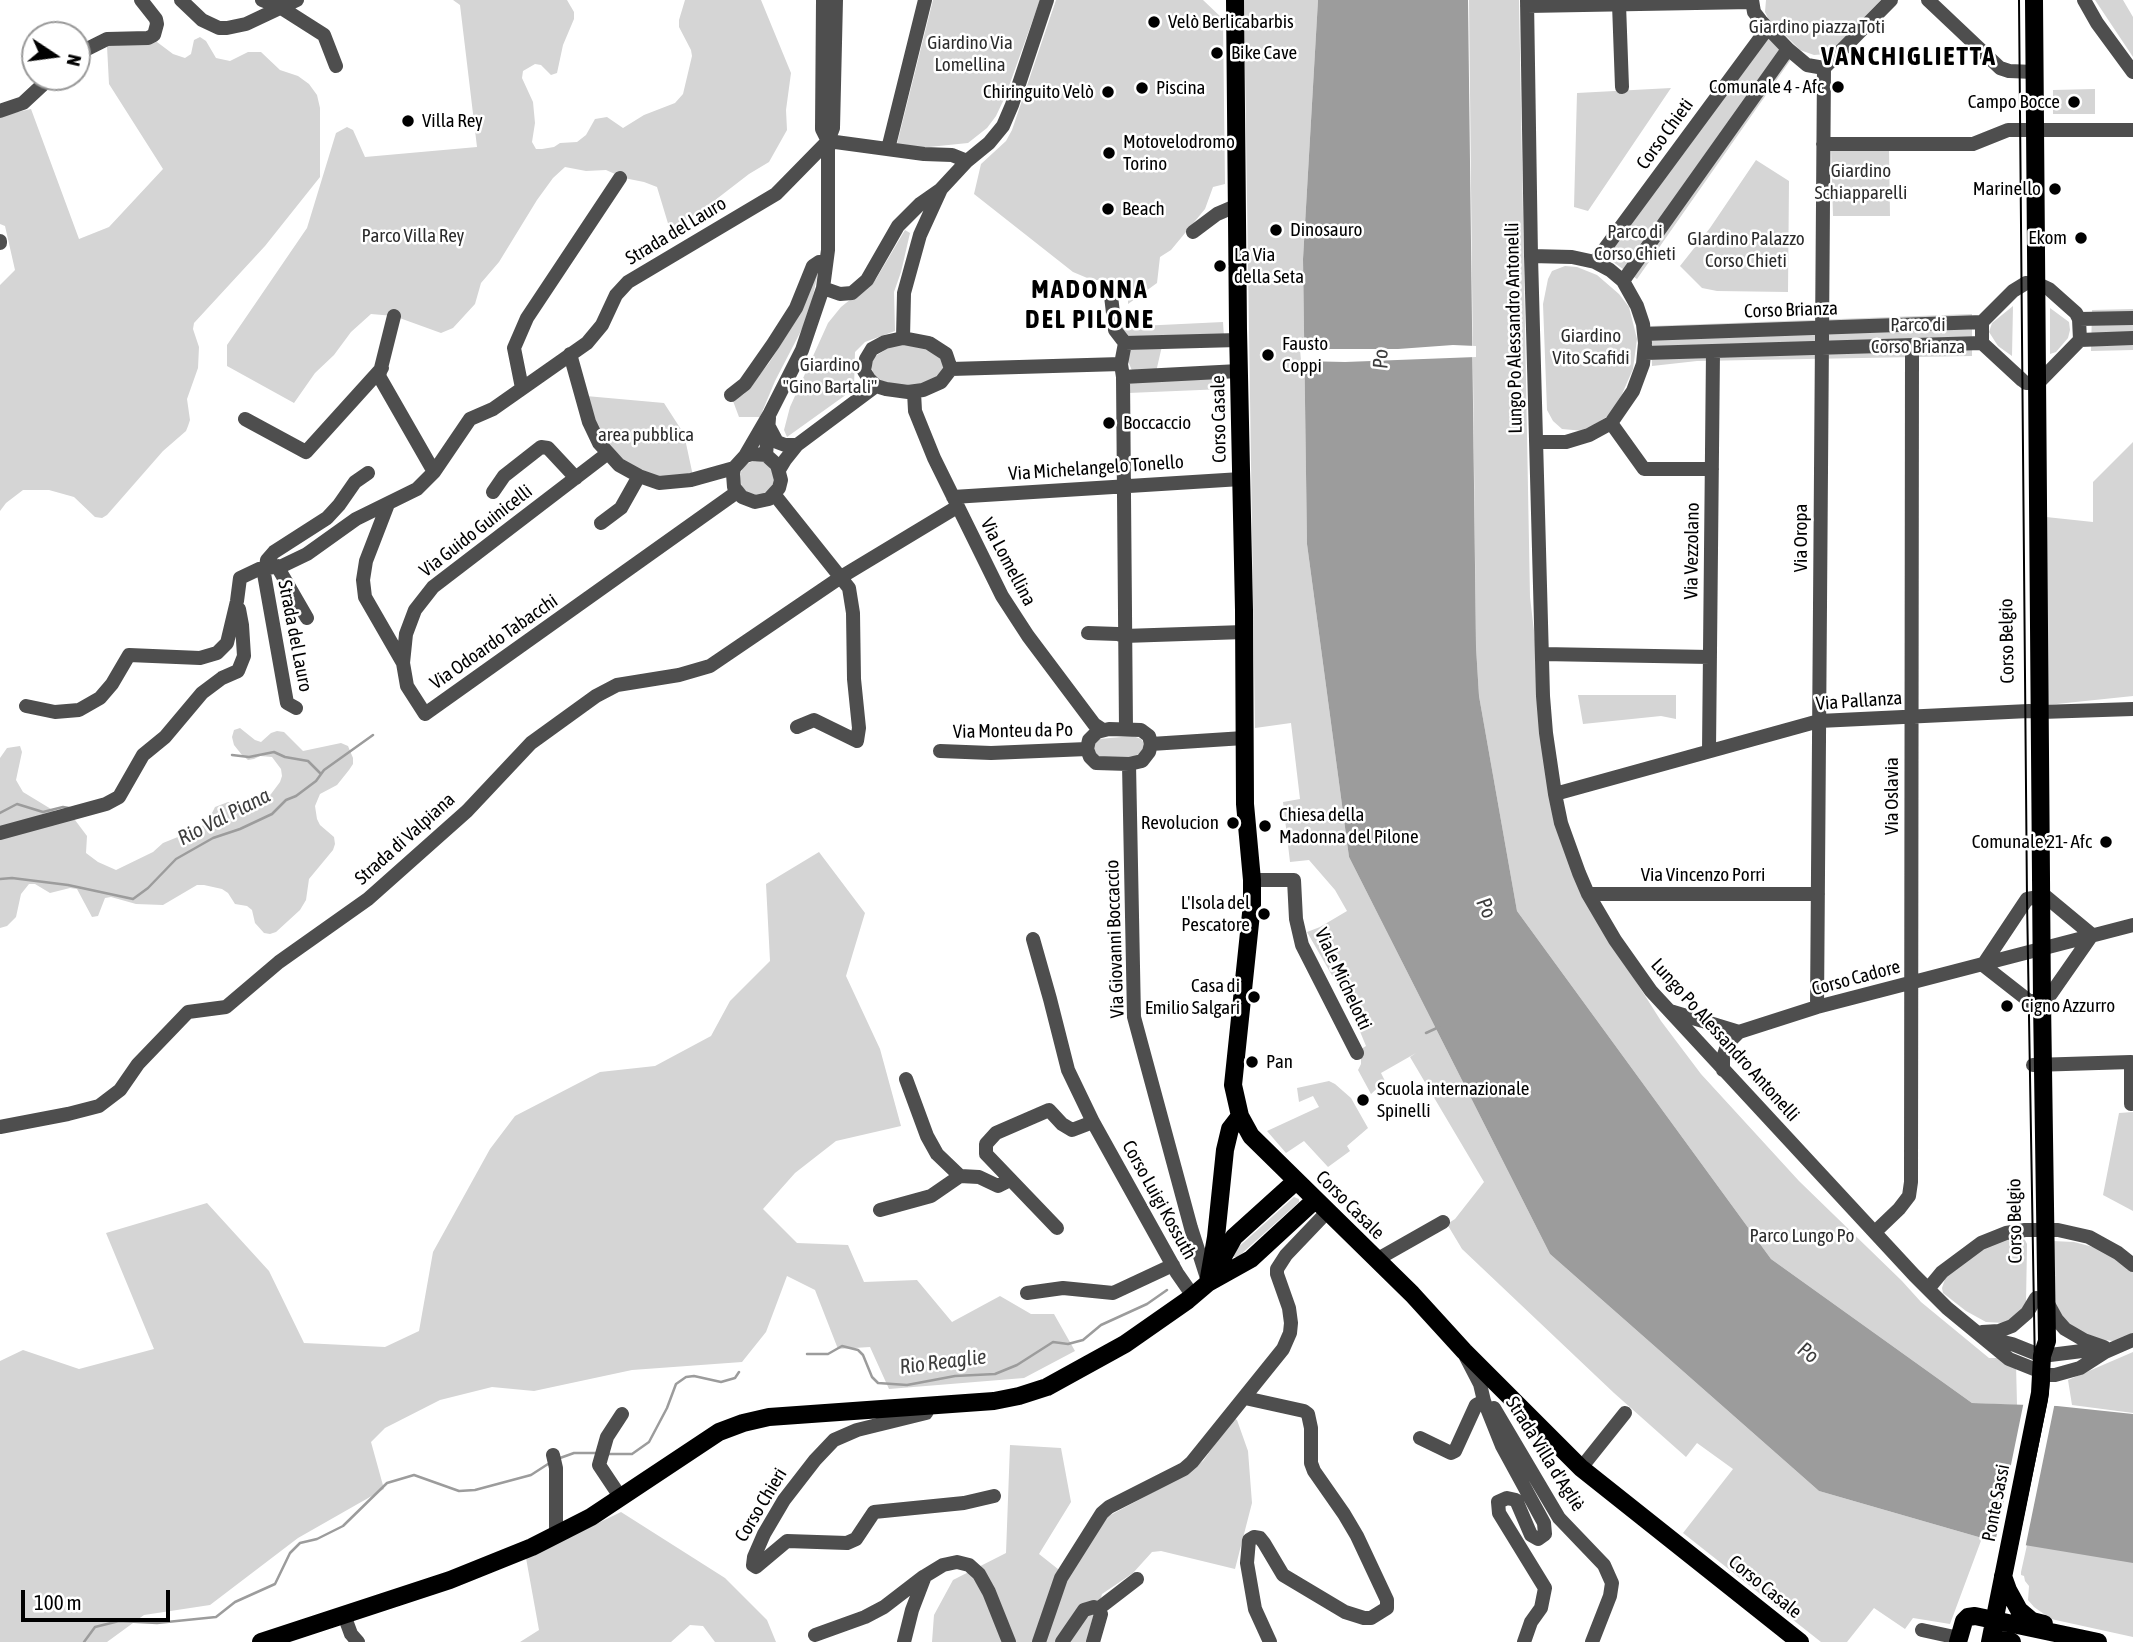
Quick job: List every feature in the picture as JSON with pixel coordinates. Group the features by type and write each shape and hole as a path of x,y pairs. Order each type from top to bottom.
{"main road":[{"name":"Corso Casale","path":"1235,0 1245,804 1252,880 1252,905 1233,1085 1240,1116 1251,1136 1412,1294 1464,1351 1581,1468 1800,1642"},
{"name":"Corso Belgio","path":"2023,0 2030,129 2036,950 2041,1299 2046,1340 2039,1395"},
{"name":"Corso Belgio","path":"2029,72 2034,0"},
{"path":"1208,1283 1230,1129 1240,1116"},
{"path":"1208,1283 1234,1237 1296,1181"},
{"path":"1208,1283 1251,1259 1321,1206"},
{"path":"1216,1237 1240,1231"},
{"name":"Corso Chieri","path":"261,1642 450,1580 532,1547 592,1517 719,1432 743,1423 769,1417 994,1401 1040,1390 1125,1344 1208,1283"},
{"name":"Ponte Sassi","path":"1992,1633 2039,1395"},
{"path":"2003,1574 2008,1590 2020,1610 2032,1621 2075,1632 2099,1642"},
{"path":"1958,1640 1964,1621 1975,1616 1992,1633 2012,1642"},
{"path":"1992,1633 2099,1642"}],"street":[{"path":"91,47 107,39 148,38 154,35 156,19 141,0"},
{"path":"181,0 202,20 219,28 236,27 297,0"},
{"path":"262,0 280,7 324,35 336,66"},
{"path":"823,0 822,129 828,141"},
{"path":"769,419 773,461 781,480 769,499 755,502 737,492 732,480 734,468 769,419 802,350 823,288 828,250 828,141 833,128 836,0"},
{"path":"888,149 925,0"},
{"path":"823,288 840,294 852,292 867,280 898,226 989,144 1003,126 1047,0"},
{"path":"1527,3 1752,1 1754,12 1788,50 1807,65 1824,68 1891,0"},
{"path":"1928,0 2000,68 2029,72"},
{"path":"2084,0 2133,72"},
{"name":"Lungo Po Alessandro Antonelli","path":"1527,3 1531,256 1546,733 1561,823 1588,894 1615,940 1651,991 1927,1289 1981,1335 2012,1344 2055,1375 2080,1368 2109,1350 2133,1340"},
{"path":"1619,4 1622,87"},
{"name":"Corso Chieti","path":"1595,262 1767,29"},
{"path":"1623,281 1788,50"},
{"name":"Via Oropa","path":"1817,1007 1824,68"},
{"path":"0,111 23,103 36,91"},
{"path":"1823,144 1973,144 2008,130 2133,130"},
{"path":"828,141 952,155 967,161"},
{"name":"Strada del Lauro","path":"26,706 55,712 79,710 100,698 112,684 129,655 201,657 217,653 228,643 240,578 307,554 356,519 417,489 434,472 470,419 493,409 586,343 603,326 616,295 628,282 776,194 828,141"},
{"path":"522,388 514,348 527,318 620,178"},
{"path":"903,338 904,293 920,235 941,189"},
{"path":"1194,232 1217,214 1238,205"},
{"path":"1531,256 1572,257 1595,262 1623,281 1637,306 1644,334 1645,353 1633,391 1611,423 1589,435 1566,442 1536,442"},
{"path":"731,395 745,384 796,308 813,266 820,262 826,263"},
{"path":"2080,340 2076,313 2049,289 2031,283 2012,291 1982,322 1982,343 2012,373 2032,383 2080,340 2133,338"},
{"path":"1111,296 1115,330 1125,343 1122,371 1122,485 1126,729"},
{"path":"394,316 379,376 434,472"},
{"path":"2079,319 2133,318"},
{"name":"Corso Brianza","path":"1644,334 1982,322"},
{"path":"903,338 929,343 946,354 951,369 941,382 914,392 876,386 864,371 866,359 872,349 885,342 903,338"},
{"path":"1125,343 1238,340"},
{"name":"Corso Brianza","path":"1645,353 1982,343"},
{"name":"Via Oslavia","path":"1875,1232 1909,1196 1911,1182 1913,346"},
{"name":"Via Vezzolano","path":"1709,751 1713,351"},
{"path":"570,354 589,422 599,443 619,465 659,483 676,482 734,468"},
{"path":"245,419 306,452 382,368"},
{"path":"951,369 1239,371"},
{"path":"773,461 876,386"},
{"name":"Via Lomellina","path":"914,392 915,411 934,458 1002,596 1028,636 1094,724 1103,730"},
{"path":"769,419 777,442 795,447"},
{"path":"1611,423 1644,470 1712,470"},
{"path":"493,492 504,476 541,447 548,448 576,478"},
{"name":"Via Guido Guinicelli","path":"402,663 406,634 415,610 433,587 608,453"},
{"path":"745,456 752,454 773,461"},
{"name":"Strada del Lauro","path":"296,708 287,703 267,560 274,552 327,518 340,505 355,482 368,472"},
{"path":"601,523 621,508 639,476"},
{"name":"Via Michelangelo Tonello","path":"841,578 955,502 1122,485 1241,479"},
{"name":"Via Odoardo Tabacchi","path":"388,504 366,561 363,580 365,597 402,663 407,686 425,714 737,492"},
{"path":"774,494 849,588 853,613 854,679 859,728 856,741 814,720 797,727"},
{"name":"Strada del Lauro","path":"268,567 307,618"},
{"name":"Strada di Valpiana","path":"0,1127 99,1106 120,1090 138,1064 188,1013 226,1007 279,962 368,898 467,811 531,743 596,696 617,685 679,675 710,666 841,578"},
{"path":"0,833 106,804 119,797 143,755 165,737 202,693 222,678 238,671 244,656 237,601"},
{"path":"1088,633 1125,636 1244,632"},
{"path":"1542,654 1710,657"},
{"name":"Via Pallanza","path":"1555,794 1819,721 2133,709"},
{"path":"1126,729 1141,730 1149,736 1149,752 1142,761 1129,764 1096,763 1090,757 1087,749 1089,740 1097,732 1126,729"},
{"path":"1151,744 1244,738"},
{"name":"Via Monteu da Po","path":"940,751 991,753 1087,749"},
{"name":"Via Giovanni Boccaccio","path":"1129,764 1135,1017 1208,1283"},
{"name":"Viale Michelotti","path":"1252,880 1294,880 1296,919 1302,945 1357,1053"},
{"name":"Via Vincenzo Porri","path":"1588,894 1818,894"},
{"path":"2045,896 2092,935 2046,1001 2029,1001 1983,965 2027,899 2045,896"},
{"name":"Corso Cadore","path":"1728,1043 1739,1032 1817,1007 2133,925"},
{"name":"Corso Luigi Kossuth","path":"1033,939 1068,1070 1093,1122 1193,1296"},
{"path":"1669,1011 1739,1032"},
{"path":"1720,1027 1703,1035 1700,1043 1728,1043"},
{"path":"1723,1070 1723,1058 1728,1043"},
{"path":"2038,1065 2131,1062 2131,1104"},
{"path":"906,1079 927,1136 937,1154 960,1176"},
{"path":"1057,1228 986,1154 986,1144 996,1133 1049,1110 1072,1130 1093,1122"},
{"path":"880,1210 931,1196 960,1176 979,1177 998,1186 1010,1180"},
{"path":"1039,1642 1061,1578 1102,1513 1184,1469 1192,1462 1283,1349 1290,1333 1289,1308 1277,1274 1280,1262 1321,1206"},
{"path":"1377,1260 1443,1222"},
{"path":"1927,1289 1942,1272 1981,1243 2006,1233 2040,1229 2089,1237 2133,1265"},
{"path":"1192,1231 1216,1237"},
{"path":"1027,1293 1063,1288 1114,1293 1173,1265"},
{"path":"1981,1335 2012,1326 2041,1299 2057,1320 2073,1334 2109,1350"},
{"name":"Lungo Po Alessandro Antonelli","path":"2041,1365 2082,1351 2109,1350"},
{"path":"1464,1351 1468,1365 1480,1384 1502,1447 1544,1522 1545,1534 1538,1539 1531,1535 1516,1500 1498,1502 1499,1513 1545,1588 1541,1608 1531,1622 1524,1642"},
{"path":"1245,1398 1308,1414 1311,1428 1311,1463 1314,1471 1357,1536 1387,1600 1387,1608 1371,1618 1345,1612 1283,1575 1264,1543 1260,1538 1254,1537 1250,1540 1247,1563 1255,1609 1270,1642"},
{"path":"1420,1438 1451,1453 1455,1451 1476,1405 1484,1398"},
{"name":"Strada Villa d'Agliè","path":"1484,1398 1489,1401 1559,1518 1604,1565 1612,1583 1610,1596 1592,1642"},
{"name":"Corso Chieri","path":"930,1404 926,1413 857,1430 834,1440 784,1500 764,1534 753,1565 756,1567 787,1541 847,1544 856,1539 874,1512 964,1503 994,1496"},
{"path":"1581,1468 1626,1413"},
{"path":"621,1498 599,1465 607,1437 622,1414"},
{"path":"554,1462 556,1535"},
{"path":"815,1635 865,1617 884,1607 943,1564 957,1562 969,1565 979,1574 1009,1642"},
{"path":"904,1642 925,1576"},
{"path":"1098,1609 1137,1579"},
{"path":"1062,1642 1084,1610 1094,1607 1101,1614 1093,1642"},
{"path":"344,1615 351,1634 358,1642"},
{"path":"1922,1630 1958,1640"}],"green space":[{"name":"Parco Villa Rey","path":"453,0 567,0 574,12 574,19 563,45 557,73 551,75 541,65 535,64 523,71 522,78 533,102 535,123 532,142 536,149 542,149 560,143 577,142 586,135 595,119 607,117 623,128 644,115 675,103 683,94 692,56 679,27 685,0 761,0 791,73 786,110 787,130 769,162 670,230 657,187 606,170 586,171 565,167 537,200 499,262 481,283 475,304 453,328 441,333 394,316 371,314 351,332 334,355 315,373 294,403 227,366 227,345 307,228 336,133 347,127 353,130 365,157 477,147 460,5"},
{"name":"Giardino Via Lomellina","path":"933,0 1040,0 1005,97 987,128 968,143 919,148 897,144"},
{"name":"Motovelodromo Torino","path":"1056,0 1203,0 1223,19 1225,184 1213,187 1205,209 1171,250 1160,257 1157,283 1128,304 1128,280 1092,280 1073,272 974,194 981,164 1006,141 1012,130"},
{"path":"1244,0 1318,0 1303,259 1307,544 1349,857 1550,1254 1819,1491 1982,1538 1950,1624 1913,1618 1905,1629 1874,1608 1847,1642 1821,1642 1683,1533 1733,1469 1697,1443 1686,1457 1462,1249 1447,1224 1455,1219 1484,1182 1410,1057 1416,1053 1381,1073 1385,1081 1371,1094 1358,1070 1361,1064 1361,1049 1366,1046 1349,1005 1307,932 1347,911 1335,890 1309,860 1290,862 1283,802 1300,799 1291,723 1255,728"},
{"name":"Parco Lungo Po","path":"1469,0 1519,0 1530,597 1546,733 1587,904 1661,1021 1701,1074 1799,1181 1921,1302 1989,1358 2001,1358 2016,1363 2017,1405 1972,1403 1771,1259 1517,911 1479,696 1476,647"},
{"name":"Giardino piazza Toti","path":"1766,0 1881,0 1835,47 1826,54 1814,55 1800,50 1768,18 1765,12"},
{"path":"2095,0 2123,0 2133,17 2133,57"},
{"name":"Parco di Corso Chieti","path":"1767,29 1794,55 1637,279 1599,252"},
{"path":"200,37 206,41 216,58 230,61 248,52 261,52 280,70 298,76 309,84 317,95 320,108 320,177 265,246 194,323 193,329 199,347 198,368 187,399 190,420 186,431 163,451 107,515 102,518 95,517 74,497 49,490 23,490 0,511 0,285 15,270 5,226 0,224 0,116 31,109 79,239 109,227 163,169 109,84 107,46 157,42 173,54 185,58 191,54 194,40"},
{"path":"1671,88 1588,211 1574,207 1577,93"},
{"name":"Campo Bocce","path":"2095,89 2095,114 2053,114 2053,90"},
{"name":"Giardino Schiapparelli","path":"1889,148 1890,216 1833,216 1831,149"},
{"name":"GIardino Palazzo Corso Chieti","path":"1756,160 1789,181 1788,292 1717,291 1702,288 1680,266 1710,228"},
{"name":"Giardino \"Gino Bartali\"","path":"905,230 910,233 894,292 895,331 865,342 855,352 854,389 787,437 784,430 790,407 828,323 841,307 876,279"},
{"name":"Giardino Vito Scafidi","path":"1565,266 1577,267 1597,275 1619,294 1629,307 1637,339 1633,369 1619,401 1608,416 1584,431 1562,429 1553,421 1547,410 1543,304 1552,271"},
{"path":"818,272 803,327 760,417 739,417 733,401 744,394 769,363 793,325"},
{"path":"2013,306 2012,356 1998,346 1989,332 1992,323"},
{"path":"2050,308 2069,322 2070,330 2068,338 2056,352 2050,354"},
{"path":"2133,309 2133,350 2091,351 2092,310"},
{"name":"Parco di Corso Brianza","path":"1972,314 1972,356 1697,361 1652,366 1651,326"},
{"path":"1223,322 1224,337 1128,340 1119,327"},
{"path":"916,345 940,353 946,369 937,381 904,387 879,380 873,373 871,364 874,357 890,347"},
{"path":"1162,346 1156,372 1133,373 1128,361 1133,347"},
{"path":"1224,377 1224,389 1128,393 1129,381"},
{"name":"area pubblica","path":"586,396 664,403 684,434 693,476 659,479 621,460 600,441"},
{"path":"2133,442 2133,696 2047,705 2046,517 2093,522 2093,482"},
{"path":"757,461 769,466 774,478 769,490 757,495 745,490 740,478 745,466"},
{"path":"1578,695 1676,695 1676,719 1661,716 1583,724"},
{"path":"240,728 261,742 271,733 284,732 303,751 341,743 348,746 353,758 349,770 337,785 320,794 315,806 320,825 334,837 333,850 309,879 306,900 300,910 276,932 264,933 255,923 252,910 247,906 235,904 222,889 204,885 197,885 163,905 136,904 111,897 105,898 98,916 92,917 77,889 50,893 35,884 29,884 21,894 16,917 7,926 0,928 0,758 7,748 20,746 22,752 16,780 23,792 75,820 87,836 86,853 116,870 153,852 163,843 200,828 215,807 228,802 255,805 262,803 271,794 280,782 281,769 272,757 260,756 248,760 242,755 234,745 232,737 234,730"},
{"path":"1133,736 1141,739 1145,745 1142,752 1136,756 1107,760 1095,756 1093,745 1099,739"},
{"path":"819,852 865,913 846,976 880,1049 901,1126 836,1141 795,1173 763,1209 797,1243 848,1245 864,1282 917,1280 952,1322 1000,1296 1031,1314 1054,1314 1075,1351 1024,1378 889,1389 870,1347 838,1349 815,1290 787,1276 766,1332 742,1362 632,1370 534,1391 492,1387 440,1400 385,1428 371,1442 384,1489 298,1538 210,1605 144,1615 107,1642 0,1642 0,1361 23,1350 79,1369 154,1349 106,1233 207,1203 269,1271 304,1343 385,1347 419,1331 433,1252 490,1149 515,1116 600,1072 655,1066 711,1036 730,1001 770,961 766,884"},
{"path":"1329,1081 1351,1098 1368,1128 1347,1146 1350,1151 1328,1167 1304,1141 1286,1153 1267,1131 1319,1107 1313,1096 1299,1102 1297,1088"},
{"path":"2133,1112 2133,1211 2103,1195 2119,1113"},
{"path":"1294,1197 1299,1199 1299,1202 1238,1257 1234,1257 1233,1252"},
{"path":"2022,1238 2027,1244 2026,1303 2022,1313 2004,1323 1986,1322 1943,1293 1945,1279 1951,1270 1983,1248 2004,1240"},
{"path":"2052,1241 2074,1242 2097,1248 2133,1270 2133,1335 2113,1341 2074,1331 2051,1303"},
{"path":"2133,1352 2133,1413 2072,1405 2068,1380"},
{"path":"1234,1418 1248,1451 1252,1503 1235,1569 1161,1551 1152,1552 1133,1573 1102,1594 1088,1642 932,1642 934,1615 953,1580 1006,1553 1010,1445 1061,1448 1071,1502 1039,1554 1068,1577 1107,1517 1181,1477 1203,1461"},
{"path":"621,1512 725,1578 767,1620 776,1642 715,1642 703,1626 690,1625 671,1642 520,1642 539,1630 526,1558"},
{"path":"2029,1536 2133,1546 2133,1637 2051,1619 2034,1607 2028,1600 2029,1586 2021,1575"}],"water":[{"name":"Po","path":"1318,0 1468,0 1476,647 1479,696 1517,911 1771,1259 1972,1403 2057,1406 2133,1414 2133,1563 1982,1538 1819,1491 1550,1254 1349,857 1307,544 1303,259"}],"pier":[{"path":"1476,346 1476,357 1301,361 1300,349 1398,349"},
{"path":"2024,1401 2055,1402 2025,1549 1995,1543"}],"waterway":[{"name":"Rio Val Piana","path":"0,879 68,885 133,899 148,888 176,859 213,838 272,814 286,800 316,781 324,770 373,735"},
{"path":"232,755 249,757 274,752 308,761 320,773"},
{"path":"0,813 17,804 43,812 69,808"},
{"name":"Rio Reaglie","path":"1426,1033 1439,1027"},
{"name":"Rio Reaglie","path":"807,1354 828,1354 842,1346 858,1350 878,1383 907,1385 955,1376 995,1374 1017,1365 1053,1342 1068,1344 1083,1340 1101,1325 1147,1304 1167,1290"},
{"name":"Rio Reaglie","path":"608,1454 632,1454 649,1442 676,1384 686,1377 694,1376 721,1382 735,1378 739,1372"},
{"name":"Rio Reaglie","path":"560,1458 574,1453 598,1453"},
{"name":"Rio Reaglie","path":"84,1642 95,1627 119,1621 157,1623 216,1617 235,1602 275,1584 290,1553 300,1543 317,1539 343,1526 387,1483 414,1475 459,1491 475,1490 531,1475 548,1464"}],"tram line":[{"path":"1983,1642 2033,1394 2035,1370 2027,899 2019,0"},
{"path":"1997,1642 2049,1381 2038,0"}],"place":[{"name":"Velò Berlicabarbis","path":"1154,22"},
{"name":"Bike Cave","path":"1217,53"},
{"name":"Comunale 4 - Afc","path":"1838,87"},
{"name":"Piscina","path":"1142,88"},
{"name":"Chiringuito Velò","path":"1108,92"},
{"name":"Campo Bocce","path":"2074,102"},
{"name":"Villa Rey","path":"408,121"},
{"name":"Motovelodromo Torino","path":"1109,153"},
{"name":"Marinello","path":"2055,189"},
{"name":"Beach","path":"1108,209"},
{"name":"Dinosauro","path":"1276,230"},
{"name":"Ekom","path":"2081,238"},
{"name":"La Via della Seta","path":"1220,266"},
{"name":"Fausto Coppi","path":"1268,355"},
{"name":"Boccaccio","path":"1109,423"},
{"name":"Revolucion","path":"1233,823"},
{"name":"Chiesa della Madonna del Pilone","path":"1265,826"},
{"name":"Comunale 21- Afc","path":"2106,842"},
{"name":"L'Isola del Pescatore","path":"1264,914"},
{"name":"Casa di Emilio Salgari","path":"1254,997"},
{"name":"Cigno Azzurro","path":"2007,1006"},
{"name":"Pan","path":"1252,1062"},
{"name":"Scuola internazionale Spinelli","path":"1363,1100"}],"district":[{"name":"VANCHIGLIETTA","path":"1909,57"},
{"name":"MADONNA DEL PILONE","path":"1090,305"}]}
